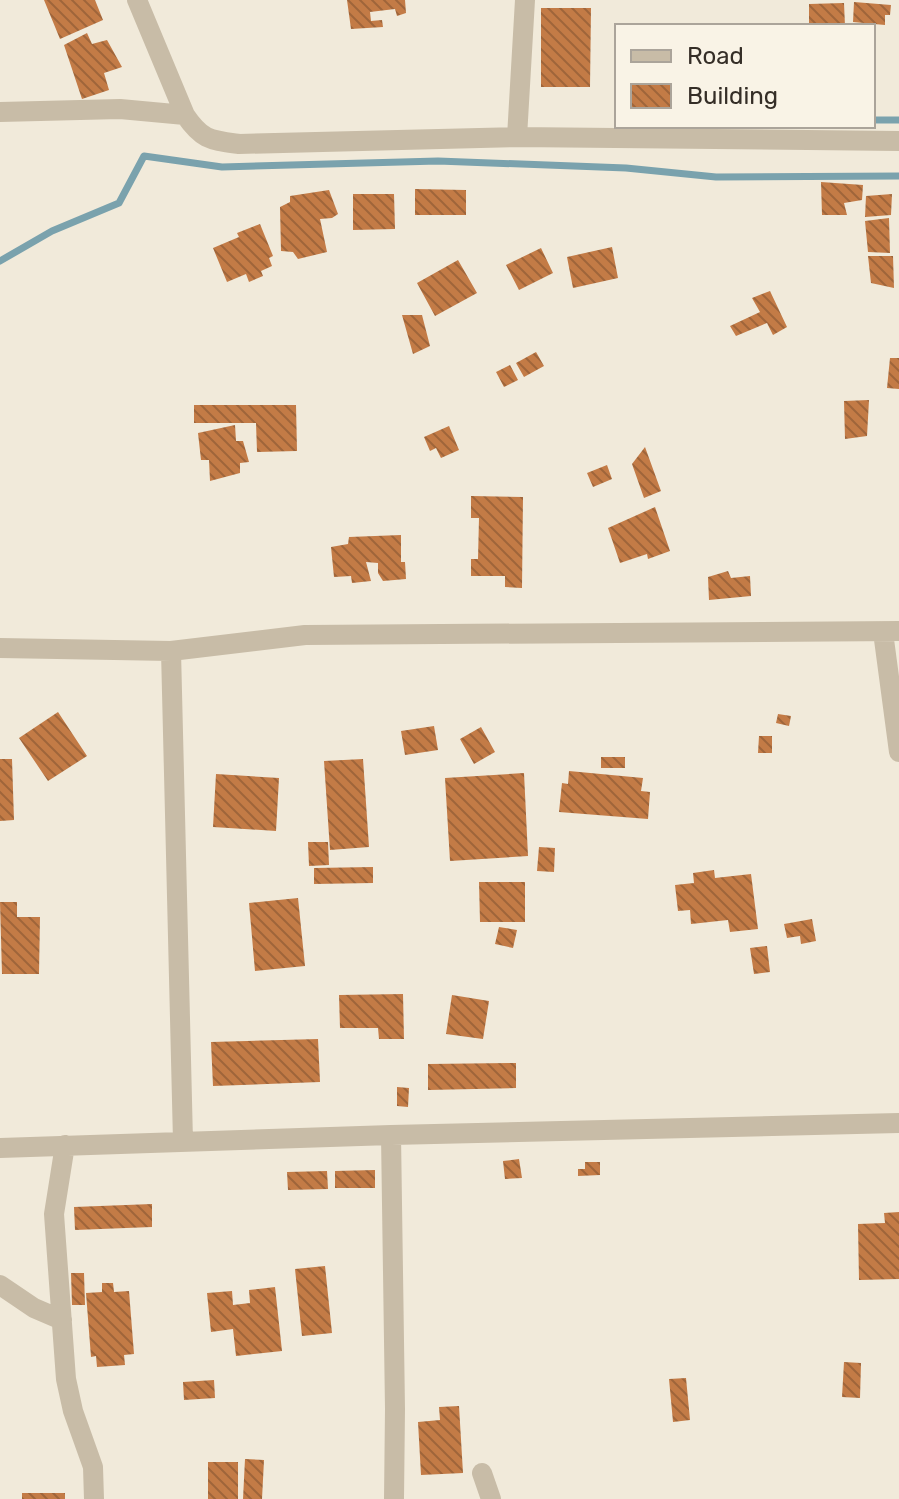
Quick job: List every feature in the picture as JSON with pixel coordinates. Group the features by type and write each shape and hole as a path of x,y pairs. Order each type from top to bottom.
{"street":[{"path":"137,0 185,115 196,132 210,140 239,144 517,137 899,141"},
{"path":"517,137 525,0"},
{"path":"0,112 120,109 185,115"},
{"path":"0,648 171,651 305,635 891,632 899,752"},
{"path":"171,651 183,1141"},
{"path":"0,1148 899,1123"},
{"path":"391,1135 394,1499"},
{"path":"65,1145 54,1214 62,1320 68,1387 93,1467 94,1499"},
{"path":"0,1285 34,1308 62,1320"},
{"path":"482,1473 491,1499"}],"building":[{"path":"44,0 95,0 103,20 60,39"},
{"path":"347,0 405,0 406,13 397,16 395,9 370,12 371,21 382,20 383,27 351,29"},
{"path":"854,2 891,5 890,15 885,15 885,25 853,22"},
{"path":"844,3 845,24 809,24 809,4"},
{"path":"541,8 591,8 590,87 541,87"},
{"path":"87,33 92,44 107,40 122,67 104,73 109,90 82,99 64,45"},
{"path":"821,182 863,185 862,200 844,203 847,215 822,215"},
{"path":"415,189 466,190 466,215 415,215"},
{"path":"329,190 338,214 320,219 327,252 298,259 293,252 281,251 280,207 290,202 290,196"},
{"path":"353,194 394,194 395,229 353,230"},
{"path":"892,194 891,215 865,217 866,196"},
{"path":"889,218 890,253 868,252 865,221"},
{"path":"260,224 273,256 269,258 272,266 261,271 263,276 249,282 246,274 227,282 213,248 239,237 237,233"},
{"path":"612,247 618,278 573,288 567,257"},
{"path":"541,248 553,273 519,290 506,265"},
{"path":"868,256 893,256 894,288 871,283"},
{"path":"458,260 477,293 435,316 417,283"},
{"path":"770,291 787,327 773,335 767,323 736,336 730,326 760,312 752,298"},
{"path":"402,315 422,315 430,346 413,354"},
{"path":"536,352 544,366 524,377 516,363"},
{"path":"890,358 899,358 899,389 887,388"},
{"path":"510,365 518,380 504,387 496,372"},
{"path":"869,400 867,436 845,439 844,401"},
{"path":"194,405 296,405 297,451 257,452 256,423 194,423"},
{"path":"235,425 236,441 243,441 249,462 240,463 240,473 210,481 209,460 201,460 198,433"},
{"path":"449,426 459,450 441,458 436,448 430,451 424,437"},
{"path":"645,447 661,491 644,498 632,464"},
{"path":"607,465 612,479 593,487 587,473"},
{"path":"471,496 523,497 522,588 505,587 505,576 471,576 471,559 478,559 479,518 471,518"},
{"path":"655,507 670,551 648,559 647,554 620,563 608,528"},
{"path":"401,535 401,562 405,562 406,579 383,581 378,573 378,563 366,562 371,581 352,583 351,576 334,577 331,547 348,544 349,537"},
{"path":"728,571 731,578 750,576 751,596 709,600 708,577"},
{"path":"58,712 87,756 48,781 19,738"},
{"path":"778,714 791,716 789,726 776,723"},
{"path":"434,726 438,750 405,755 401,731"},
{"path":"481,727 495,752 474,764 460,739"},
{"path":"759,736 772,736 772,753 758,753"},
{"path":"601,757 625,757 625,768 601,768"},
{"path":"0,759 12,759 14,820 0,821"},
{"path":"363,759 369,847 330,850 324,761"},
{"path":"569,771 643,778 641,791 650,792 648,819 559,812 562,783 568,784"},
{"path":"524,773 528,856 450,861 445,778"},
{"path":"216,774 279,778 276,831 213,827"},
{"path":"308,842 328,842 329,865 309,866"},
{"path":"539,847 555,848 554,872 537,871"},
{"path":"373,867 373,883 314,884 314,868"},
{"path":"714,870 715,878 751,874 758,929 730,932 728,920 691,924 690,910 678,911 675,885 694,883 693,873"},
{"path":"479,882 525,882 525,922 480,922"},
{"path":"298,898 305,966 255,971 249,903"},
{"path":"0,902 17,902 17,917 40,917 39,974 2,974"},
{"path":"812,919 816,941 801,944 800,936 787,938 784,924"},
{"path":"499,927 517,930 513,948 495,944"},
{"path":"767,946 770,972 754,974 750,948"},
{"path":"403,994 404,1039 379,1039 378,1028 340,1028 339,995"},
{"path":"452,995 489,1001 483,1039 446,1034"},
{"path":"318,1039 320,1082 213,1086 211,1042"},
{"path":"516,1063 516,1088 428,1090 428,1064"},
{"path":"397,1087 409,1088 408,1107 397,1106"},
{"path":"519,1159 522,1178 505,1179 503,1161"},
{"path":"585,1162 600,1162 600,1175 578,1176 578,1169 585,1169"},
{"path":"375,1170 375,1188 335,1188 335,1171"},
{"path":"327,1171 328,1189 288,1190 287,1172"},
{"path":"152,1204 152,1227 75,1230 74,1207"},
{"path":"899,1212 899,1279 859,1280 858,1224 885,1223 884,1213"},
{"path":"325,1266 332,1333 302,1336 295,1269"},
{"path":"71,1273 84,1273 85,1305 72,1305"},
{"path":"102,1283 113,1283 114,1292 129,1291 134,1354 124,1355 125,1365 97,1367 96,1356 91,1357 86,1293 102,1292"},
{"path":"275,1287 282,1351 236,1356 233,1329 211,1332 207,1293 232,1291 233,1305 250,1303 249,1290"},
{"path":"844,1362 861,1363 860,1398 842,1397"},
{"path":"686,1378 690,1420 673,1422 669,1379"},
{"path":"214,1380 215,1398 184,1400 183,1382"},
{"path":"459,1406 463,1473 421,1475 418,1422 440,1420 439,1407"},
{"path":"245,1459 264,1460 262,1499 243,1499"},
{"path":"208,1462 238,1462 238,1499 208,1499"},
{"path":"22,1493 65,1493 65,1499 22,1499"}],"waterway":[{"path":"875,120 899,120"},
{"path":"0,261 52,231 119,203 144,156 222,167 438,161 626,168 716,177 899,176"}]}
